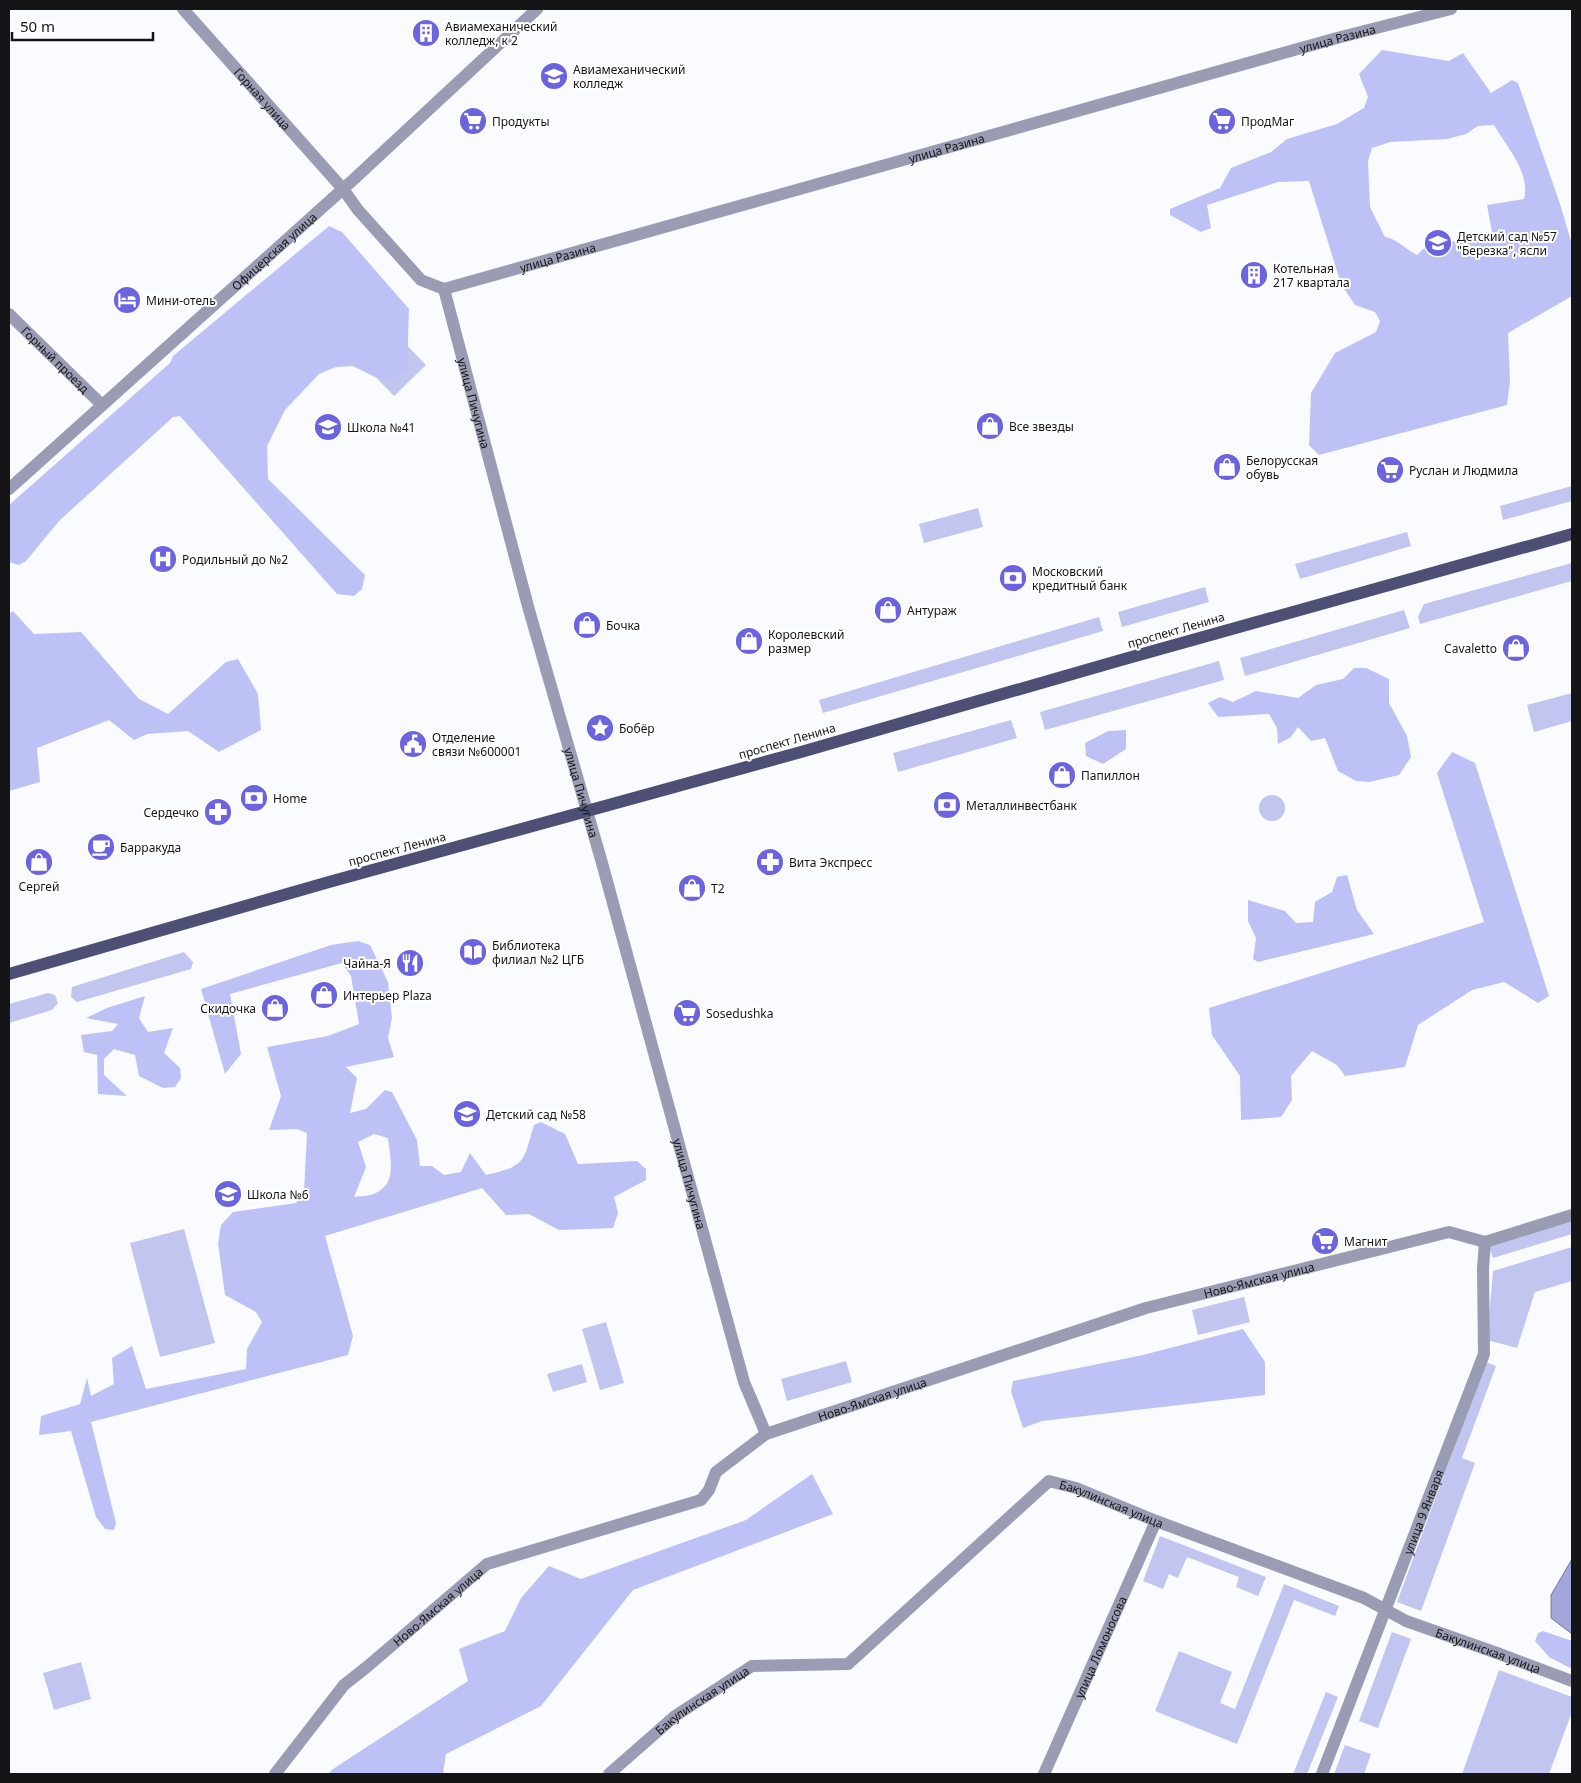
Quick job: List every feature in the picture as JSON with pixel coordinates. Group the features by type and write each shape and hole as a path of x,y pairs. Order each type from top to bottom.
{"main road":[{"name":"проспект Ленина","path":"9,974 320,884 801,752 1572,534"}],"street":[{"name":"Горная улица","path":"183,9 343,189"},
{"name":"Офицерская улица","path":"9,489 343,189 537,9"},
{"name":"улица Разина","path":"444,289 1337,38 1451,9"},
{"path":"343,189 358,210 421,280 444,289"},
{"name":"улица Пичугина","path":"444,289 530,610 744,1382 766,1434"},
{"name":"Горный проезд","path":"9,314 102,406"},
{"path":"1485,1242 1572,1215"},
{"name":"Ново-Ямская улица","path":"275,1774 344,1684 368,1666 487,1564 701,1500 709,1490 716,1472 766,1434 1146,1308 1449,1232 1485,1242"},
{"name":"улица 9 Января","path":"1322,1774 1484,1354 1483,1268 1485,1242"},
{"name":"Бакулинская улица","path":"609,1774 675,1716 752,1666 848,1664 1049,1481 1076,1488 1156,1521 1364,1598 1406,1621 1497,1652 1572,1681"},
{"name":"улица Ломоносова","path":"1044,1774 1156,1521"}],"shaded area":[{"path":"1382,50 1449,61 1463,53 1491,93 1512,80 1518,83 1571,241 1572,296 1508,333 1510,381 1507,405 1319,455 1309,445 1311,393 1335,353 1376,332 1380,321 1375,312 1355,305 1341,284 1309,181 1278,182 1207,205 1211,228 1201,232 1170,215 1170,209 1220,188 1231,168 1271,152 1287,139 1337,124 1364,108 1368,97 1359,74","holes":["1494,125 1521,170 1525,189 1524,199 1487,205 1493,238 1459,243 1437,236 1417,255 1385,237 1370,207 1368,161 1372,148 1390,142 1447,139 1466,134 1478,126"]},
{"path":"329,226 342,232 409,309 407,368 394,379 377,378 353,366 336,367 319,374 285,410 267,446 268,479 365,575 362,589 354,596 337,594 180,416 173,417 59,521 26,561 19,565 9,562 9,505 170,363 173,356"},
{"path":"397,335 426,365 394,396 365,366"},
{"path":"1572,486 1572,501 1503,520 1500,506"},
{"path":"978,508 983,527 924,543 919,524"},
{"path":"1407,532 1411,546 1300,579 1295,564"},
{"path":"1572,563 1572,581 1420,624 1418,617 1424,604"},
{"path":"1205,587 1209,602 1122,627 1118,612"},
{"path":"1404,610 1410,628 1245,676 1240,658"},
{"path":"13,611 34,634 81,632 139,699 168,714 226,662 238,659 258,694 261,730 219,752 188,731 147,734 134,740 109,720 37,748 40,782 9,791 9,614"},
{"path":"1099,617 1103,631 823,713 819,700"},
{"path":"1219,661 1224,680 1045,730 1040,712"},
{"path":"1354,668 1366,668 1389,679 1389,703 1407,736 1411,757 1399,775 1369,782 1356,781 1338,771 1325,738 1311,741 1298,727 1291,737 1278,744 1277,728 1269,714 1218,717 1208,703 1220,697 1233,702 1256,691 1298,698 1316,685 1343,679"},
{"path":"1572,693 1572,721 1534,732 1527,705"},
{"path":"1011,720 1017,738 898,772 893,753"},
{"path":"1126,730 1126,749 1103,764 1086,756 1085,743 1108,731"},
{"path":"1452,752 1475,763 1549,996 1538,1003 1504,982 1472,990 1418,1025 1405,1067 1345,1076 1337,1065 1312,1051 1291,1076 1292,1100 1281,1117 1241,1120 1240,1076 1212,1035 1209,1008 1484,922 1437,773"},
{"path":"1272,795 1281,799 1285,808 1281,817 1272,821 1263,817 1259,808 1263,799"},
{"path":"1347,875 1357,910 1374,934 1258,962 1253,959 1256,938 1248,921 1248,900 1285,911 1296,923 1313,922 1315,902 1332,892 1337,877"},
{"path":"358,941 370,945 388,982 392,1018 388,1038 394,1057 346,1067 357,1078 350,1113 366,1109 385,1090 392,1092 417,1140 420,1166 432,1166 444,1175 461,1172 470,1153 486,1175 509,1169 516,1165 525,1155 534,1125 541,1122 565,1134 578,1164 637,1161 646,1169 646,1180 614,1197 618,1213 613,1228 559,1230 529,1214 506,1215 482,1188 325,1236 353,1336 348,1355 91,1422 116,1523 114,1530 105,1529 96,1517 71,1431 39,1435 41,1416 80,1404 87,1378 91,1396 114,1384 112,1358 132,1346 146,1389 246,1369 247,1349 262,1322 256,1312 225,1295 218,1243 221,1225 233,1212 296,1203 304,1192 307,1133 297,1129 269,1130 281,1096 267,1047 328,1036 359,1024 351,976 342,963 230,994 241,1054 225,1074 201,989 331,945","holes":["374,1134 388,1138 391,1170 387,1184 382,1190 374,1194 354,1197 366,1167 358,1142"]},
{"path":"184,952 193,962 191,969 77,1002 71,997 72,987"},
{"path":"48,993 55,995 58,1003 52,1010 9,1023 9,1004"},
{"path":"145,996 139,1018 148,1032 173,1028 164,1053 180,1068 181,1078 175,1087 163,1088 139,1076 135,1055 114,1049 104,1059 104,1075 127,1096 98,1094 97,1055 84,1052 81,1035 112,1031 118,1024 86,1018 107,1008"},
{"path":"1572,1221 1572,1234 1493,1258 1489,1246"},
{"path":"184,1229 215,1343 160,1357 130,1243"},
{"path":"1572,1247 1572,1281 1535,1292 1517,1348 1487,1340 1493,1271"},
{"path":"1244,1297 1250,1322 1198,1335 1192,1310"},
{"path":"606,1322 624,1383 600,1390 582,1329"},
{"path":"1243,1329 1265,1362 1265,1395 1042,1421 1023,1428 1011,1391 1013,1381 1143,1355"},
{"path":"846,1361 852,1382 787,1401 781,1379"},
{"path":"1486,1362 1496,1366 1462,1458 1475,1463 1421,1611 1397,1602"},
{"path":"582,1364 587,1382 553,1392 547,1374"},
{"path":"812,1474 833,1514 633,1590 541,1706 446,1754 443,1774 328,1774 468,1681 459,1649 505,1631 521,1598 549,1566 581,1579 746,1520"},
{"path":"1160,1536 1266,1577 1258,1596 1236,1587 1239,1577 1187,1557 1178,1578 1169,1574 1163,1589 1143,1581"},
{"path":"1572,1559 1572,1634 1551,1618 1551,1595"},
{"path":"1284,1584 1339,1606 1335,1616 1294,1600 1237,1744 1155,1711 1179,1651 1232,1672 1220,1703 1235,1709"},
{"path":"1543,1631 1572,1641 1572,1669 1549,1657 1535,1641 1538,1633"},
{"path":"1392,1632 1411,1639 1378,1728 1359,1721"},
{"path":"81,1662 91,1699 54,1710 43,1673"},
{"path":"1499,1670 1572,1697 1572,1712 1549,1774 1462,1774"},
{"path":"1326,1692 1338,1697 1307,1774 1293,1774"},
{"path":"1345,1745 1371,1754 1364,1774 1334,1774"}],"place":[{"name":"Авиамеханический колледж, к 2","path":"426,33"},
{"name":"Авиамеханический колледж","path":"554,76"},
{"name":"Продукты","path":"473,121"},
{"name":"ПродМаг","path":"1222,121"},
{"name":"Детский сад №57 \"Березка\", ясли","path":"1438,243"},
{"name":"Котельная 217 квартала","path":"1254,275"},
{"name":"Мини-отель","path":"127,300"},
{"name":"Все звезды","path":"990,426"},
{"name":"Школа №41","path":"328,427"},
{"name":"Белорусская обувь","path":"1227,467"},
{"name":"Руслан и Людмила","path":"1390,470"},
{"name":"Родильный до №2","path":"163,559"},
{"name":"Московский кредитный банк","path":"1013,578"},
{"name":"Антураж","path":"888,610"},
{"name":"Бочка","path":"587,625"},
{"name":"Королевский размер","path":"749,641"},
{"name":"Cavaletto","path":"1516,648"},
{"name":"Бобёр","path":"600,728"},
{"name":"Отделение связи №600001","path":"413,744"},
{"name":"Папиллон","path":"1062,775"},
{"name":"Home","path":"254,798"},
{"name":"Металлинвестбанк","path":"947,805"},
{"name":"Сердечко","path":"218,812"},
{"name":"Барракуда","path":"101,847"},
{"name":"Сергей","path":"39,862"},
{"name":"Вита Экспресс","path":"770,862"},
{"name":"T2","path":"692,888"},
{"name":"Библиотека филиал №2 ЦГБ","path":"473,952"},
{"name":"Чайна-Я","path":"410,963"},
{"name":"Интерьер Plaza","path":"324,995"},
{"name":"Скидочка","path":"275,1008"},
{"name":"Sosedushka","path":"687,1013"},
{"name":"Детский сад №58","path":"467,1114"},
{"name":"Школа №6","path":"228,1194"},
{"name":"Магнит","path":"1325,1241"}]}
